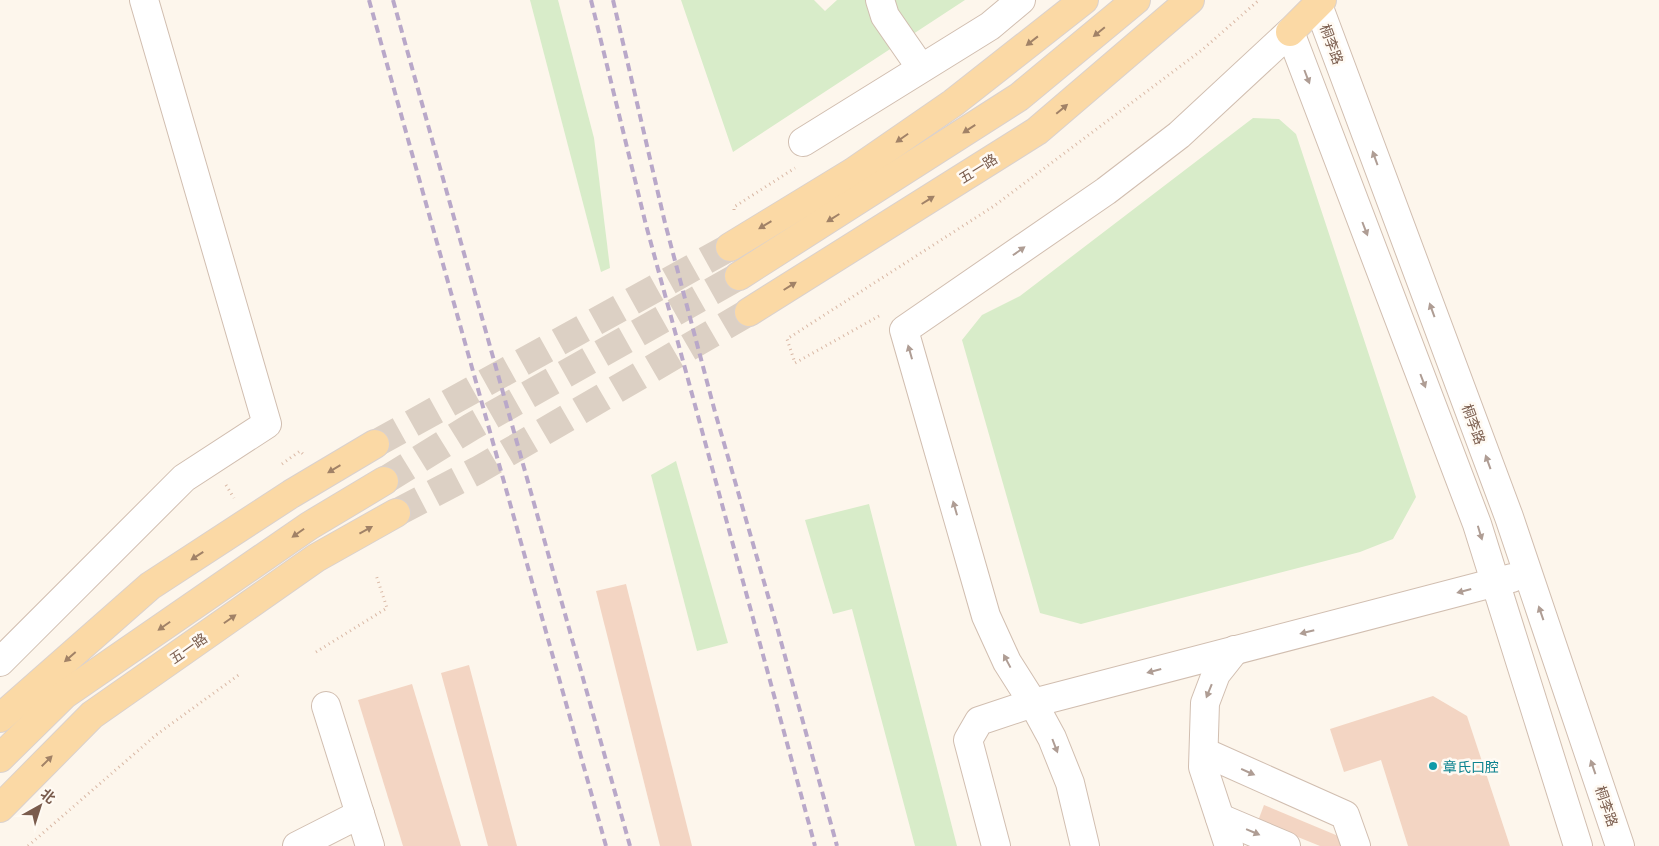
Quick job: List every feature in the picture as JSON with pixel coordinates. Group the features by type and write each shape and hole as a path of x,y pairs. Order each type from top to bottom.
{"main road":[{"path":"730,247 853,172 945,109 1084,0"},
{"path":"739,276 1019,97 1136,0"},
{"name":"五一路","path":"749,312 1037,130 1190,0"},
{"path":"1290,32 1320,2"},
{"path":"0,718 150,586 291,494 375,444"},
{"path":"0,758 64,695 309,526 384,481"},
{"name":"五一路","path":"0,808 92,715 316,558 396,513"}],"street":[{"path":"0,662 184,478 267,424 144,0"},
{"path":"880,0 885,16 921,68"},
{"path":"803,142 990,26 1021,0"},
{"name":"桐李路","path":"1320,2 1528,574 1620,846"},
{"path":"1085,846 1070,783 1052,738 1007,662 986,616 904,330 1106,191 1164,146 1290,32 1477,524 1578,846"},
{"path":"996,846 968,740 979,722 1033,703 1528,574"},
{"path":"1229,846 1203,767 1205,703 1216,674 1235,650"},
{"path":"326,706 370,846"},
{"path":"1204,752 1345,815 1356,846"},
{"path":"297,846 360,814"},
{"path":"1220,818 1286,846"}],"path":[{"path":"904,330 895,307 795,363 786,339 994,206 1194,56 1259,0"},
{"path":"736,216 734,207 811,158 803,142"},
{"path":"278,467 300,451 309,460"},
{"path":"211,461 234,498 241,493"},
{"path":"316,652 387,608 376,575"},
{"path":"28,846 156,735 240,674"}],"green space":[{"path":"530,0 558,0 594,138 610,268 601,272"},
{"path":"681,0 814,0 825,11 837,0 965,0 733,152"},
{"path":"1253,118 1279,119 1296,134 1416,497 1393,539 1360,552 1081,624 1040,613 962,340 982,315 1020,296"},
{"path":"676,461 728,643 697,651 651,475"},
{"path":"869,504 957,846 915,846 852,609 833,614 805,520"}],"building":[{"path":"626,584 692,846 660,846 596,591"},
{"path":"469,665 517,846 488,846 441,673"},
{"path":"412,684 461,846 403,846 358,700"},
{"name":"章氏口腔","path":"1433,696 1467,716 1510,846 1408,846 1381,760 1344,772 1330,729"},
{"path":"1264,805 1343,838 1340,846 1320,846 1258,821"}],"tunnel":[{"path":"375,444 730,247"},
{"path":"384,481 471,427 739,276"},
{"path":"396,513 478,470 749,312"}],"railway":[{"path":"369,0 606,846"},
{"path":"393,0 630,846"},
{"path":"591,0 646,225 815,846"},
{"path":"613,0 665,223 715,412 777,627 837,846"}],"place":[{"name":"章氏口腔","path":"1433,766"}]}
